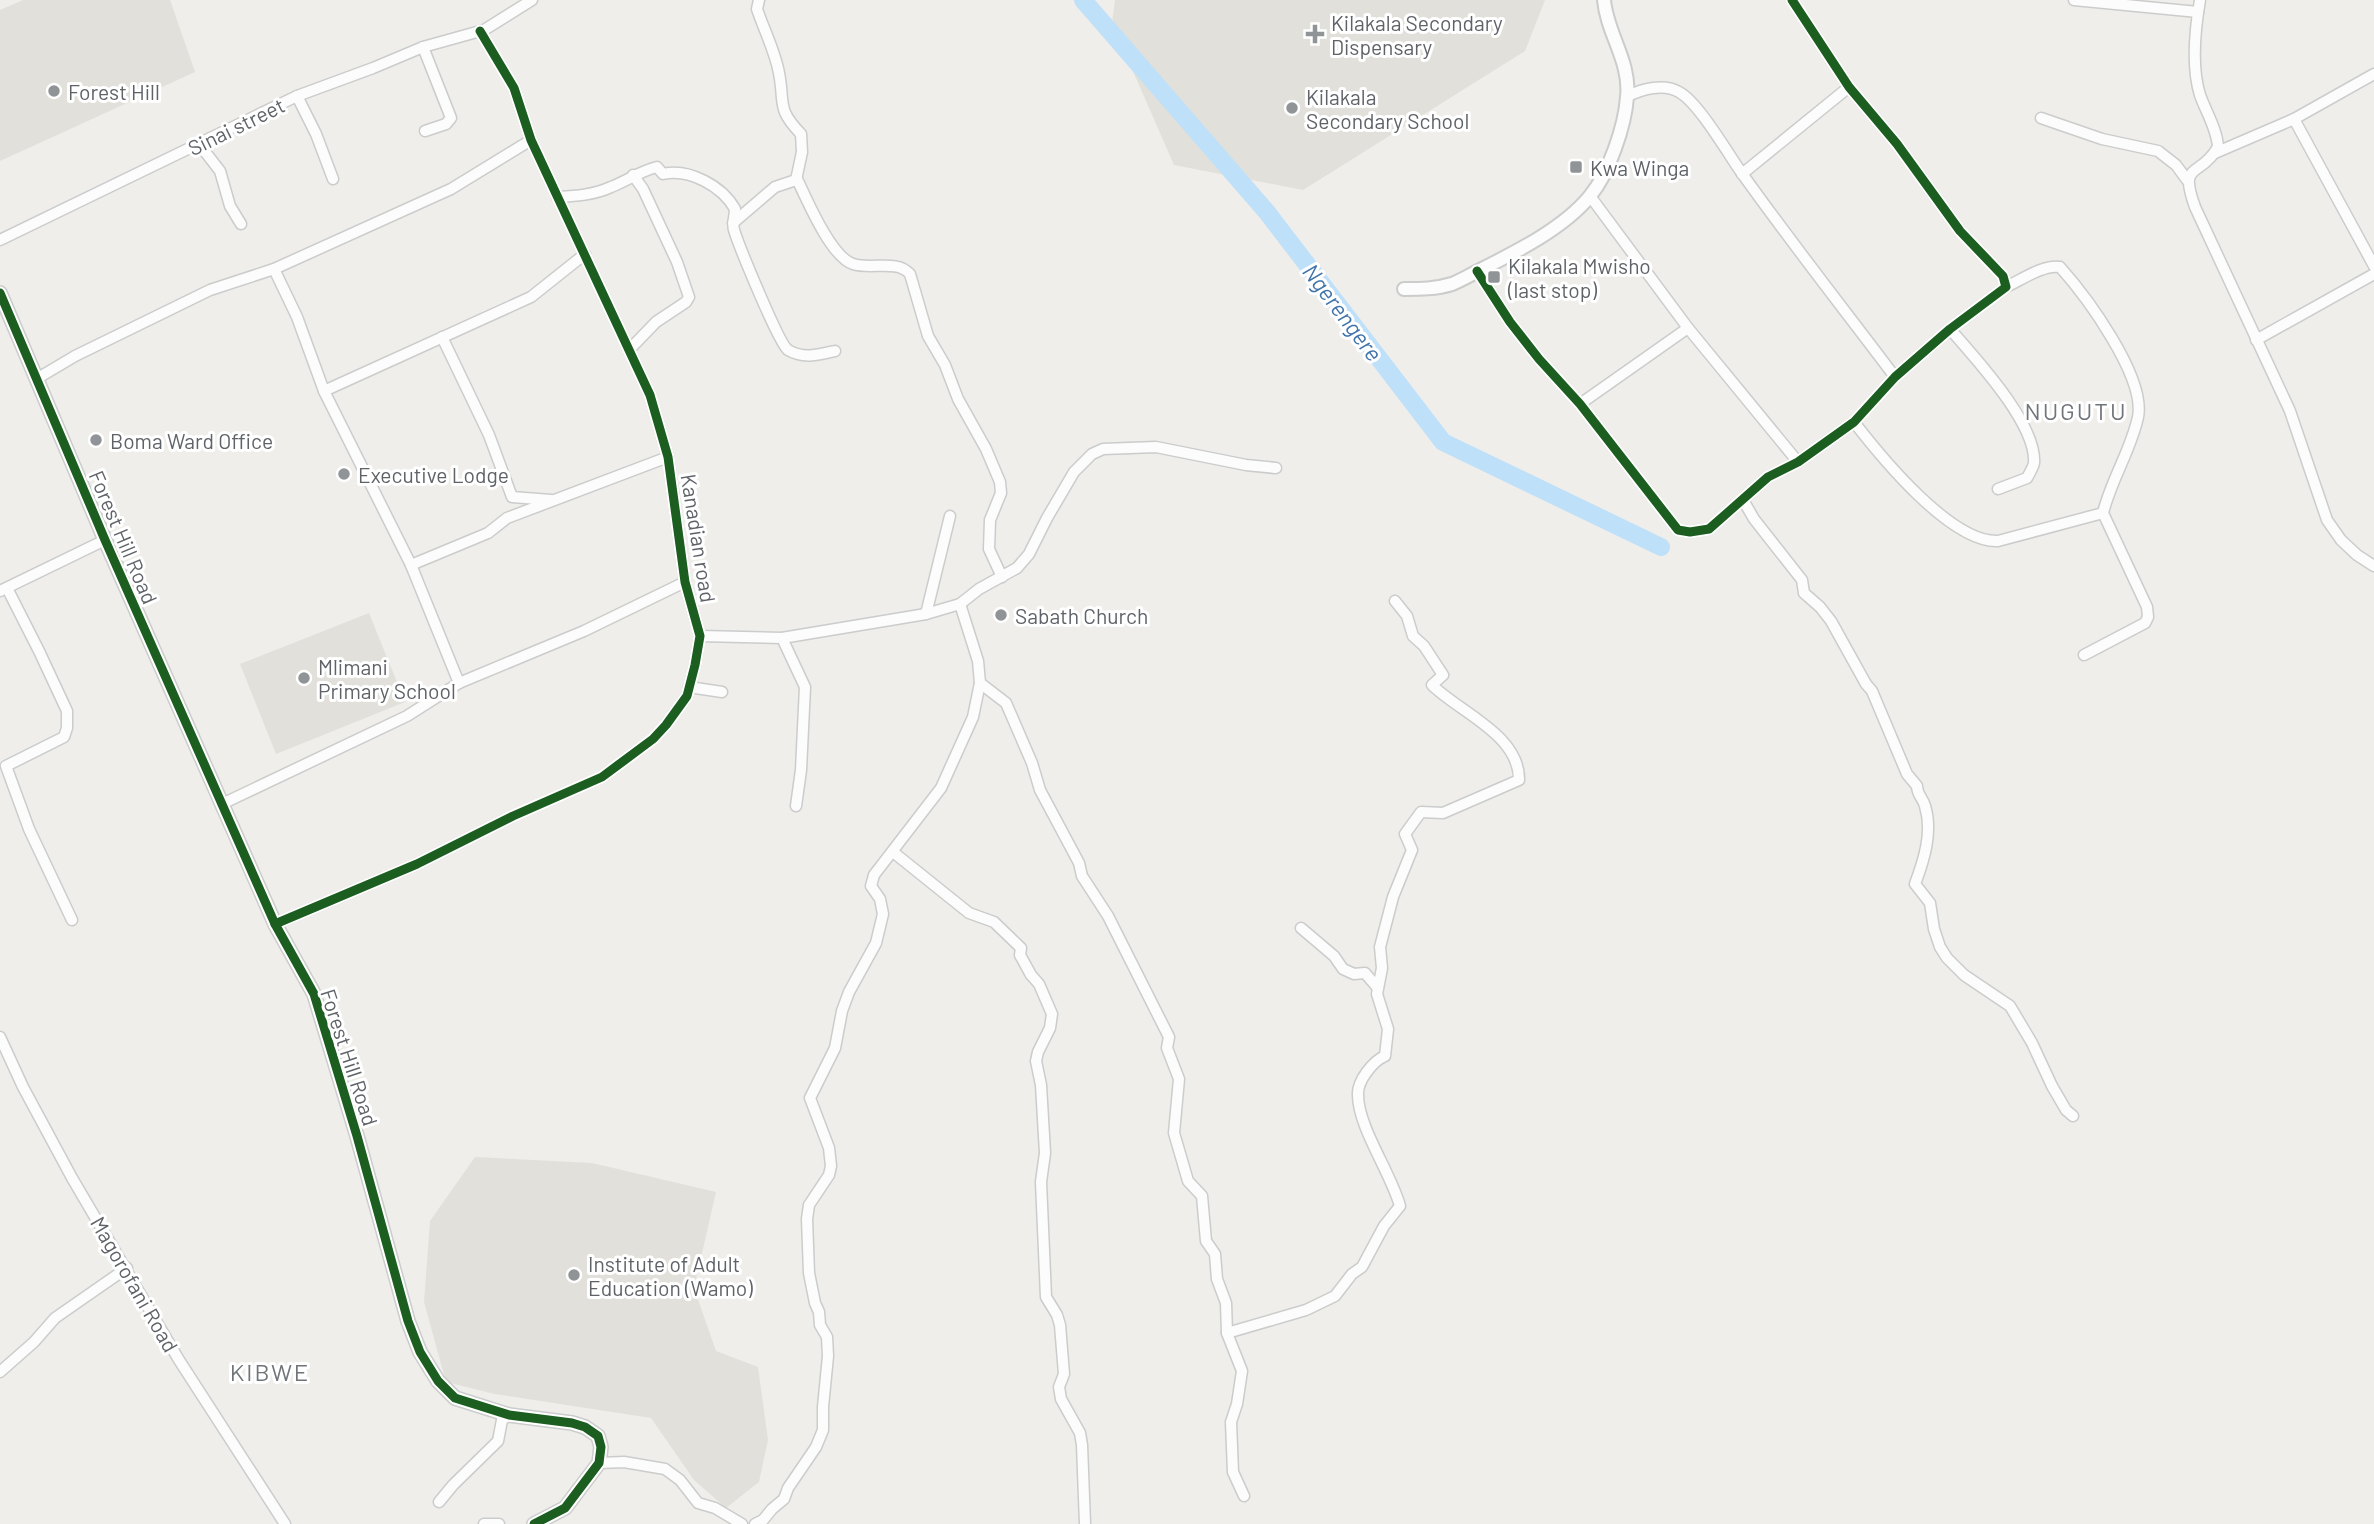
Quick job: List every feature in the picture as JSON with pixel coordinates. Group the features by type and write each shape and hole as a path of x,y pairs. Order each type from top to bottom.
{"street":[{"name":"Sinai street","path":"0,240 297,96 423,47 480,31 532,0"},
{"path":"759,0 757,9 779,73 781,103 786,119 800,134 802,152 797,179 830,242 848,262 864,266 900,267 911,274 925,328 1000,482 1001,493 990,520 989,549 1002,577"},
{"path":"1404,289 1449,285 1467,279 1547,232 1590,196 1615,145 1628,96 1626,67 1605,15 1604,0"},
{"path":"1792,0 1849,87 1897,144 1960,231 2003,276 2006,287"},
{"path":"2074,0 2198,12"},
{"path":"2200,0 2195,71 2199,93 2217,140 2218,148 2215,153"},
{"name":"Kanadian road","path":"275,925 417,864 513,816 602,777 653,739 682,704 689,687 700,636 685,582 668,457 650,395 531,140 514,88 480,31"},
{"path":"423,47 451,118 446,124 425,131"},
{"path":"2187,180 2215,153 2294,118 2374,74"},
{"path":"1742,174 1849,87"},
{"path":"1628,96 1654,88 1670,89 1685,95 1895,377"},
{"path":"297,96 316,134 333,179"},
{"path":"2041,118 2102,139 2158,151 2176,165 2187,180 2194,207 2290,411 2327,520 2341,540 2374,566"},
{"path":"2294,118 2374,265"},
{"path":"38,379 75,356 210,290 274,269 451,189 531,140"},
{"path":"199,144 220,171 230,206 241,224"},
{"path":"557,197 584,195 608,189 634,175 657,167 663,174 681,172 701,180 721,192 735,209 733,223 768,313 784,345 789,351 805,357 835,351"},
{"path":"629,350 656,322 686,302 689,297 677,262 634,175"},
{"path":"733,223 775,187 797,179"},
{"path":"1590,196 1688,328 1798,461"},
{"path":"324,391 531,297 585,254"},
{"path":"1477,271 1539,359 1580,404 1678,530 1690,532 1709,529 1768,477 1798,461 1854,422 1895,377 1950,329 2006,287 2033,274 2055,266 2060,267 2085,296 2119,349 2139,399 2137,420 2104,513 2147,607 2148,617 2145,623 2084,655"},
{"path":"274,269 297,317 324,391 411,565 458,683"},
{"path":"2256,340 2374,275"},
{"name":"Forest Hill Road","path":"0,293 275,925 314,994 408,1321 420,1352 438,1381 453,1396 509,1415 585,1427 598,1436 601,1447 599,1463"},
{"path":"1580,404 1688,328"},
{"path":"1950,329 2019,415 2032,449 2034,464 2027,478 1998,489"},
{"path":"442,337 489,435 512,497 508,518"},
{"path":"1854,422 1875,449 1927,503 1948,521 1983,539 1998,541 2104,513"},
{"path":"700,636 782,638 926,614 960,604 979,589 1017,568 1029,554 1069,481 1087,459 1098,451 1114,447 1156,447 1246,465 1276,468"},
{"path":"411,565 488,533 508,518 668,457"},
{"path":"512,497 555,500"},
{"path":"1743,500 1754,519 1801,580 1804,593 1831,621 1872,691 1907,774 1917,786 1917,793 1925,805 1926,854 1915,884 1930,902 1940,947 1964,975 2010,1006 2032,1043 2052,1087 2066,1110 2073,1116"},
{"path":"926,614 950,516"},
{"path":"72,920 29,829 6,766 64,737 67,728 66,711 40,651 3,590 106,540"},
{"path":"222,804 407,716 458,683 584,631 685,582"},
{"path":"1227,1334 1306,1310 1335,1296 1352,1274 1362,1267 1384,1226 1400,1206 1396,1191 1362,1118 1358,1095 1368,1071 1377,1060 1385,1056 1388,1029 1377,987 1382,968 1381,940 1393,897 1412,850 1405,834 1421,812 1443,813 1516,782 1519,778 1504,740 1433,685 1443,676 1424,646 1413,636 1408,616 1395,601"},
{"path":"755,1524 763,1520 784,1499 788,1488 816,1447 823,1430 827,1337 820,1325 810,1273 807,1219 809,1205 829,1175 831,1166 829,1148 810,1098 835,1048 842,1010 849,992 876,943 883,914 880,899 871,886 874,875 941,788 973,717 980,683 978,661 960,604"},
{"path":"782,638 805,687 803,746 796,806"},
{"path":"980,683 1006,703 1032,763 1040,790 1079,863 1082,876 1108,916 1169,1037 1167,1048 1179,1079 1174,1133 1188,1181 1202,1196 1206,1241 1215,1254 1217,1279 1226,1303 1227,1334 1242,1371 1231,1422 1233,1472 1244,1496"},
{"path":"689,687 722,692"},
{"path":"893,852 969,913 995,922 1021,948 1020,955 1039,984 1052,1014 1050,1028 1036,1061 1042,1094 1045,1153 1041,1182 1042,1237 1047,1280 1046,1297 1060,1325 1064,1374 1059,1387 1061,1399 1080,1433 1082,1445 1085,1524"},
{"path":"1301,928 1334,956 1343,969 1354,974 1365,973 1377,987"},
{"name":"Magorofani Road","path":"0,1037 39,1118 72,1178 179,1360 285,1524"},
{"path":"0,1372 34,1342 55,1318 127,1268"},
{"path":"439,1502 498,1441 501,1423 509,1415"},
{"path":"534,1524 565,1508 599,1463 624,1462 664,1469 680,1480 698,1503 715,1507 742,1524"},
{"path":"484,1524 499,1524"}],"shaded area":[{"path":"23,0 170,0 195,72 0,161 0,10"},
{"name":"Kilakala Secondary School","path":"1115,0 1545,0 1525,51 1303,190 1174,165 1112,23"},
{"path":"369,613 405,702 276,754 240,664"},
{"path":"475,1157 592,1163 716,1192 694,1288 716,1351 758,1367 768,1440 759,1482 726,1508 694,1480 651,1418 495,1394 446,1382 424,1302 430,1221"}],"waterway":[{"name":"Ngerengere","path":"1083,0 1266,211 1443,442 1661,547"}],"cycle path":[{"path":"1477,271 1510,322 1580,404 1678,530 1690,532 1709,529 1768,477 1798,462 1854,422 1895,377 1950,329 2006,287 2003,276 1960,231 1897,144 1849,87 1792,0"},
{"path":"275,924 417,864 513,816 602,777 653,739 666,725 687,696 695,665 700,636 685,582 668,457 650,395 531,140 514,88 480,31"},
{"path":"0,293 105,540 275,924 314,994 408,1321 420,1352 438,1381 455,1398 509,1415 572,1423 585,1427 598,1436 601,1447 599,1463 565,1508 534,1524"}],"place":[{"name":"Kilakala Secondary Dispensary","path":"1315,34"},
{"name":"Forest Hill","path":"54,91"},
{"name":"Kilakala Secondary School","path":"1292,108"},
{"name":"Kwa Winga","path":"1576,167"},
{"name":"Kilakala Mwisho (last stop)","path":"1494,277"},
{"name":"Boma Ward Office","path":"96,440"},
{"name":"Executive Lodge","path":"344,474"},
{"name":"Sabath Church","path":"1001,615"},
{"name":"Mlimani Primary School","path":"304,678"},
{"name":"Institute of Adult Education (Wamo)","path":"574,1275"}],"district":[{"name":"NUGUTU","path":"2076,410"},
{"name":"KIBWE","path":"270,1371"}]}
